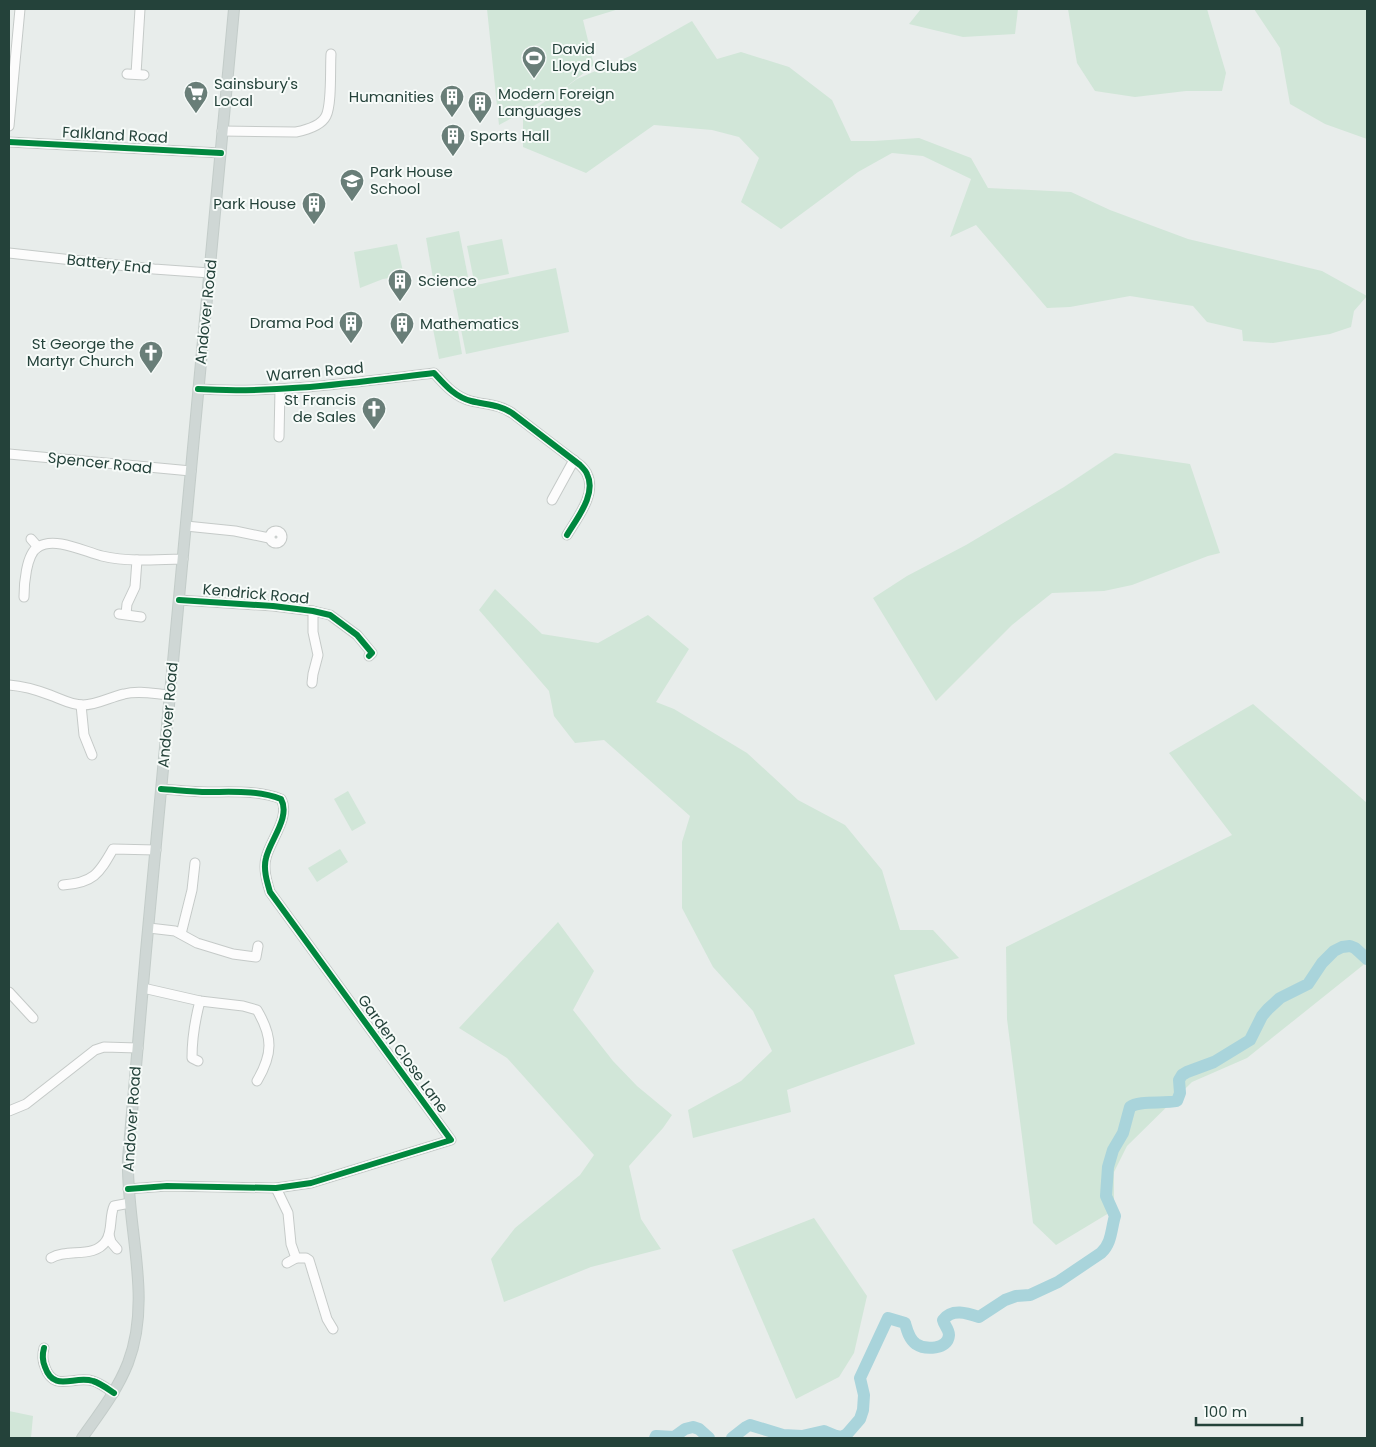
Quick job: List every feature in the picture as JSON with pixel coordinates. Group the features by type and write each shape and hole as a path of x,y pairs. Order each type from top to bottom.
{"main road":[{"name":"Andover Road","path":"82,1438 114,1392 131,1353 138,1314 137,1275 128,1189 128,1159 234,9"}],"street":[{"path":"9,126 20,9"},
{"path":"136,74 140,9"},
{"path":"222,131 296,132 306,130 321,122 326,117 329,106 331,54"},
{"name":"Falkland Road","path":"9,142 221,153"},
{"name":"Battery End","path":"9,253 154,269 210,273"},
{"name":"Warren Road","path":"198,389 280,389 434,373 449,390 462,398 502,407 507,410 574,460"},
{"path":"280,389 280,437"},
{"name":"Spencer Road","path":"9,454 191,471"},
{"path":"552,500 574,460 587,474 590,483 589,495 567,535"},
{"path":"186,526 235,531 270,538"},
{"path":"31,539 38,547"},
{"path":"24,597 27,566 38,547 52,543 119,559 183,560"},
{"path":"137,560 135,587 122,614 141,617"},
{"name":"Kendrick Road","path":"179,600 235,603 313,611 330,615 357,635 372,653 369,656"},
{"name":"Kendrick Road","path":"312,683 312,674 318,655 312,632 313,611"},
{"path":"9,686 30,689 65,702 82,705 125,693 138,692 170,696"},
{"path":"82,705 84,735 92,755"},
{"name":"Garden Close Lane","path":"128,1189 167,1186 276,1188 311,1183 451,1140 270,892 267,884 266,858 282,816 283,802 281,799 246,792 161,789"},
{"path":"64,885 84,882 94,877 101,871 110,847 156,850"},
{"path":"181,934 192,890 195,863"},
{"path":"148,928 181,934 197,943 233,954 256,958 258,946"},
{"path":"143,988 200,1001 243,1006 257,1010 267,1027 269,1041 264,1069 257,1081"},
{"path":"9,992 34,1018"},
{"path":"198,1061 192,1058 192,1048 195,1019 200,1001"},
{"path":"9,1111 26,1104 96,1050 104,1047 138,1048"},
{"path":"276,1188 288,1214 291,1244 296,1258"},
{"path":"51,1258 63,1253 86,1252 106,1242 109,1236 111,1213 114,1206 130,1203"},
{"path":"109,1236 117,1249"},
{"path":"60,1263 63,1253"},
{"path":"287,1262 296,1258 306,1258 309,1260 327,1319 333,1329"},
{"path":"44,1348 42,1361 47,1373 57,1385 80,1380 93,1381 114,1392"}],"green space":[{"path":"487,9 619,9 583,20 594,65 558,93 577,79 630,56 692,21 717,59 741,52 789,67 832,100 851,141 919,138 971,158 988,188 1071,192 1110,210 1188,239 1322,271 1367,296 1354,311 1351,327 1330,334 1273,343 1243,341 1242,330 1207,322 1193,306 1130,296 1070,307 1047,308 976,225 950,237 971,179 923,156 892,153 858,172 781,229 741,202 759,158 739,137 712,130 654,125 586,173 523,147 523,118 555,94 499,125"},
{"path":"921,9 1018,9 1015,34 963,37 909,24"},
{"path":"1068,9 1207,9 1226,73 1222,91 1186,91 1135,97 1095,91 1077,63"},
{"path":"1254,9 1367,9 1367,139 1325,124 1290,104 1280,48"},
{"path":"459,231 468,277 434,284 426,238"},
{"path":"502,239 509,274 474,281 467,246"},
{"path":"397,244 404,276 383,279 360,288 354,252"},
{"path":"556,268 569,332 466,354 453,290"},
{"path":"456,319 462,354 439,359 432,324"},
{"path":"1115,453 1190,464 1220,553 1132,585 1104,591 1052,593 1012,625 936,701 873,598 907,576 966,545 1064,487"},
{"path":"495,589 542,634 598,643 648,615 689,649 656,702 674,709 747,753 798,800 845,825 882,870 900,930 933,930 959,958 894,975 915,1044 787,1090 791,1112 693,1138 688,1110 741,1081 772,1051 753,1011 713,967 682,908 682,842 690,816 604,740 575,743 554,716 549,691 479,610"},
{"path":"1253,704 1367,803 1367,962 1247,1058 1192,1082 1127,1146 1114,1172 1114,1199 1109,1213 1056,1245 1033,1223 1007,1019 1006,947 1232,835 1169,753"},
{"path":"348,791 366,823 352,831 334,799"},
{"path":"340,849 348,862 317,882 308,868"},
{"path":"558,922 594,971 573,1010 613,1061 637,1086 672,1115 629,1166 641,1219 661,1249 591,1267 504,1302 491,1259 515,1228 580,1175 594,1155 507,1058 459,1028"},
{"path":"814,1218 867,1296 854,1353 839,1377 796,1399 732,1250"},
{"path":"9,1411 33,1416 31,1438 9,1438"}],"waterway":[{"path":"732,1438 750,1425 783,1435 802,1436 824,1431 841,1437 847,1434 860,1419 864,1395 860,1378 888,1318 905,1323 910,1337 916,1344 930,1348 940,1346 948,1340 949,1335 943,1320 947,1316 960,1313 979,1317 1005,1300 1016,1296 1030,1295 1058,1282 1101,1253 1109,1240 1115,1216 1106,1196 1108,1167 1113,1150 1123,1133 1130,1107 1145,1103 1177,1101 1180,1093 1179,1080 1182,1075 1214,1062 1250,1040 1262,1016 1268,1009 1280,998 1308,984 1322,963 1334,951 1350,946 1367,959"},
{"path":"655,1438 656,1436 674,1437 685,1429 693,1427 699,1429 709,1438"}],"cycle path":[{"path":"9,142 221,153"},
{"path":"198,389 287,389 434,373 460,397 497,406 512,413 584,469 589,482 588,498 567,535"},
{"path":"179,600 273,606 330,615 357,635 372,653 369,656"},
{"path":"128,1189 167,1186 276,1188 311,1183 451,1140 270,892 265,862 282,821 283,806 281,799 254,793 161,789"},
{"path":"44,1348 44,1364 49,1375 54,1379 65,1382 93,1381 114,1393"}],"place":[{"name":"David Lloyd Clubs","path":"534,79"},
{"name":"Sainsbury's Local","path":"196,114"},
{"name":"Humanities","path":"452,118"},
{"name":"Modern Foreign Languages","path":"480,124"},
{"name":"Sports Hall","path":"453,157"},
{"name":"Park House School","path":"352,202"},
{"name":"Park House","path":"314,225"},
{"name":"Science","path":"400,302"},
{"name":"Drama Pod","path":"351,344"},
{"name":"Mathematics","path":"402,345"},
{"name":"St George the Martyr Church","path":"151,374"},
{"name":"St Francis de Sales","path":"374,430"}]}
